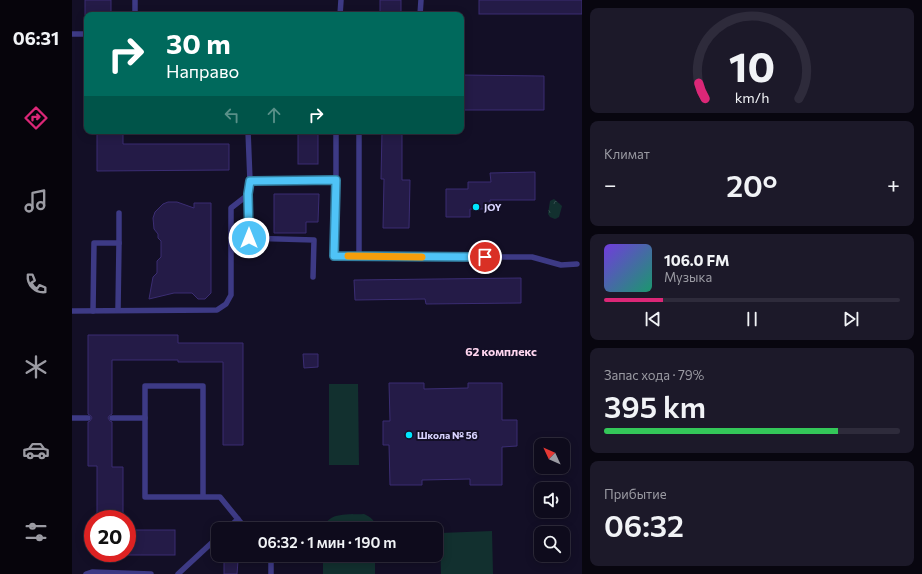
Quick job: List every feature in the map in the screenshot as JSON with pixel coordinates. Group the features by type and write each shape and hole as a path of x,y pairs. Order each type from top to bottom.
{"lane":[{"path":"135,0 135,12"},
{"path":"340,12 341,0"},
{"path":"420,12 421,0"},
{"path":"72,34 84,34"},
{"path":"248,134 250,181 248,194 249,238 314,240 313,277"},
{"path":"336,134 334,256 532,258 560,264 577,264"},
{"path":"358,256 359,134"},
{"path":"250,181 336,180"},
{"path":"72,311 217,310 226,304 231,295 231,208 248,194"},
{"path":"118,310 119,213"},
{"path":"93,311 94,243 119,243"},
{"path":"203,497 203,386 145,386 145,497 203,497 220,497 240,522"},
{"path":"72,418 88,418"},
{"path":"112,418 145,418"},
{"path":"235,522 238,519"},
{"path":"178,574 211,543"},
{"path":"271,562 271,574"},
{"path":"86,574 92,572 151,574"}],"green space":[{"path":"554,199 562,206 559,217 555,219 550,217 548,214 550,201"},
{"path":"329,384 358,384 359,465 329,465"},
{"path":"346,514 364,514 369,516 374,522 327,522 334,517"},
{"path":"492,531 493,574 441,574 441,562 443,562 443,533"},
{"path":"323,562 375,562 375,574 323,574"}],"building":[{"path":"85,0 111,0 111,12 85,12"},
{"path":"380,0 401,0 401,12 380,12"},
{"path":"479,0 582,0 582,14 479,14"},
{"path":"464,75 544,76 544,110 464,110"},
{"path":"97,134 123,134 123,144 229,144 229,170 97,171"},
{"path":"298,134 318,134 318,164 298,164"},
{"path":"382,134 402,134 402,180 410,180 409,228 383,228 384,179 381,179"},
{"path":"535,172 535,200 490,200 490,209 470,209 470,217 446,217 446,189 468,189 468,182 491,182 490,173"},
{"path":"274,194 319,194 318,222 306,222 306,233 274,233"},
{"path":"168,202 177,202 194,208 194,203 211,203 211,293 205,299 198,299 192,293 174,293 149,299 153,277 157,273 157,261 161,257 161,241 154,229 153,218 155,212 163,204"},
{"path":"521,278 521,303 426,304 425,299 355,300 354,280"},
{"path":"88,335 178,335 178,343 243,343 243,445 223,445 223,362 112,360 112,414 108,418 112,422 112,467 123,467 123,510 97,510 97,466 88,466 88,422 92,418 88,414"},
{"path":"303,354 318,354 318,367 304,368"},
{"path":"389,383 424,383 424,389 468,388 468,383 502,383 502,420 517,420 517,446 502,447 502,485 470,485 470,479 422,480 422,485 390,485 389,445 383,445 383,421 390,421"},
{"path":"136,530 175,530 175,555 136,555"},
{"path":"224,562 238,562 237,574 224,574"}],"slow traffic":[{"path":"348,256 422,257"}],"place":[{"name":"JOY","path":"476,207"},
{"name":"Школа № 56","path":"409,435"}],"district":[{"name":"62 комплекс","path":"501,351"}],"route":[{"path":"249,238 248,194 250,181 336,180 334,256 485,257"}]}
